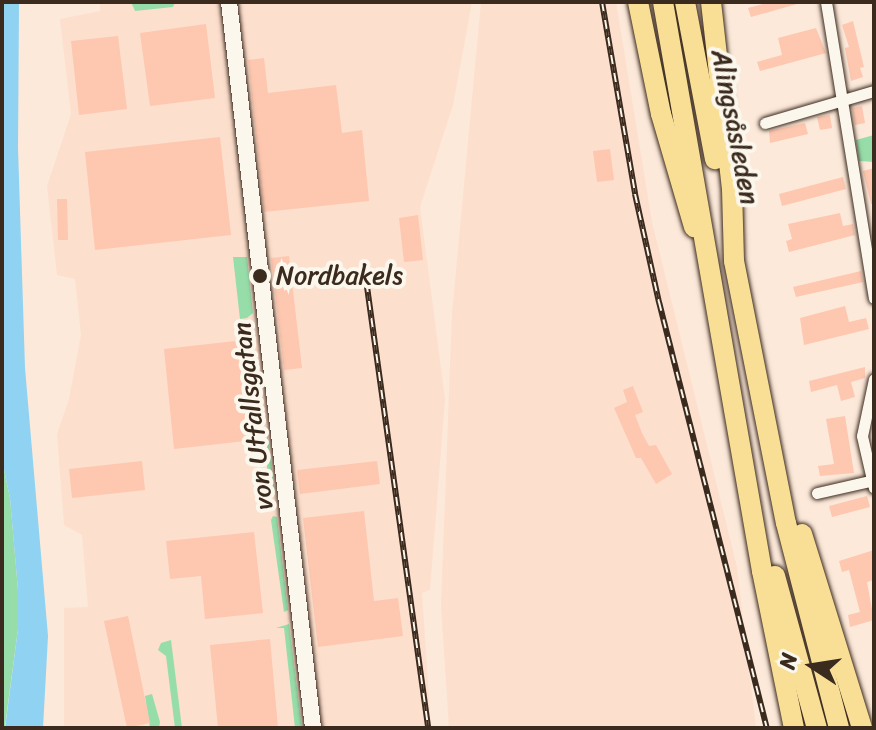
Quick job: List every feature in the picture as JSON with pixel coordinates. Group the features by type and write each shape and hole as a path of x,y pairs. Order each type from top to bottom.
{"highway":[{"path":"638,2 672,160 716,297"},
{"path":"663,2 762,571 794,728"},
{"name":"Alingsåsleden","path":"685,2 734,261"},
{"path":"711,2 732,189 734,261 761,408 808,617 839,728"},
{"path":"761,408 783,463 807,556 862,728"},
{"path":"749,484 817,728"}],"street":[{"name":"von Utfallsgatan","path":"229,2 313,728"},
{"path":"826,2 874,298"},
{"path":"765,123 874,91"},
{"path":"817,493 873,483 862,436 874,379"}],"shaded area":[{"path":"100,2 472,2 453,105 420,207 445,399 430,590 422,593 431,728 64,728 64,608 88,607 82,535 64,525 57,434 69,399 81,335 75,279 57,275 47,186 71,114 60,19 100,11"},
{"path":"481,2 616,2 652,222 737,567 756,728 449,728 441,605 452,314"}],"green space":[{"path":"131,2 175,2 173,7 135,11"},
{"path":"874,135 874,162 859,161 856,140"},
{"path":"233,257 247,257 253,313 247,318 240,319"},
{"path":"267,431 275,492 273,495 267,471"},
{"path":"2,460 10,498 18,590 18,629 5,726 2,726"},
{"path":"273,516 277,517 288,610 284,612 271,520"},
{"path":"289,624 302,728 295,728 284,628 276,628"},
{"path":"171,640 182,728 175,728 166,656 158,650 161,643"},
{"path":"152,694 159,728 150,728 145,696"}],"water":[{"path":"2,2 19,2 18,148 25,368 48,636 43,728 5,728 18,629 18,590 10,498 2,460"}],"building":[{"path":"770,2 797,4 751,17 748,8"},
{"path":"853,21 864,67 860,68 863,77 851,81 845,48 849,47 842,25"},
{"path":"206,24 215,98 150,106 140,33"},
{"path":"816,28 826,53 760,71 757,62 782,55 778,38"},
{"path":"118,36 127,109 79,115 71,41"},
{"path":"264,58 268,93 336,85 342,133 362,130 369,201 264,212 248,60"},
{"path":"862,106 865,123 855,125 852,108"},
{"path":"830,115 832,128 820,130 817,117"},
{"path":"805,123 808,134 770,143 769,131"},
{"path":"220,137 231,235 95,250 85,152"},
{"path":"610,149 614,180 597,182 593,151"},
{"path":"874,168 874,204 871,204 863,171"},
{"path":"843,177 846,189 782,206 779,194"},
{"path":"57,199 67,199 68,240 58,240"},
{"path":"840,213 843,226 853,224 855,235 789,252 786,241 792,239 788,224"},
{"path":"418,215 423,260 404,262 399,218"},
{"path":"289,256 302,368 284,370 271,258"},
{"path":"861,271 863,282 796,297 793,287"},
{"path":"845,306 849,322 866,318 869,329 804,345 800,318"},
{"path":"244,340 254,440 174,449 164,349"},
{"path":"865,367 865,378 851,382 855,397 841,401 837,385 811,392 809,381"},
{"path":"633,386 643,412 635,415 642,433 649,446 656,445 672,474 656,484 641,458 636,458 614,408 627,402 623,390"},
{"path":"845,416 854,473 820,476 818,466 834,464 826,419"},
{"path":"142,461 145,490 72,498 69,469"},
{"path":"377,461 380,484 300,494 297,470"},
{"path":"867,496 870,507 832,517 829,506"},
{"path":"364,511 374,601 398,598 403,636 318,647 303,518"},
{"path":"254,532 263,613 205,619 201,576 170,579 166,541"},
{"path":"874,550 874,580 867,582 874,620 850,627 848,615 860,612 849,570 842,572 839,561"},
{"path":"128,616 150,723 127,728 104,621"},
{"path":"270,639 278,728 218,728 210,645"}],"railway":[{"path":"602,2 635,194 659,302 767,728"},
{"path":"364,265 428,728"}],"place":[{"name":"Nordbakels","path":"260,276"}]}
